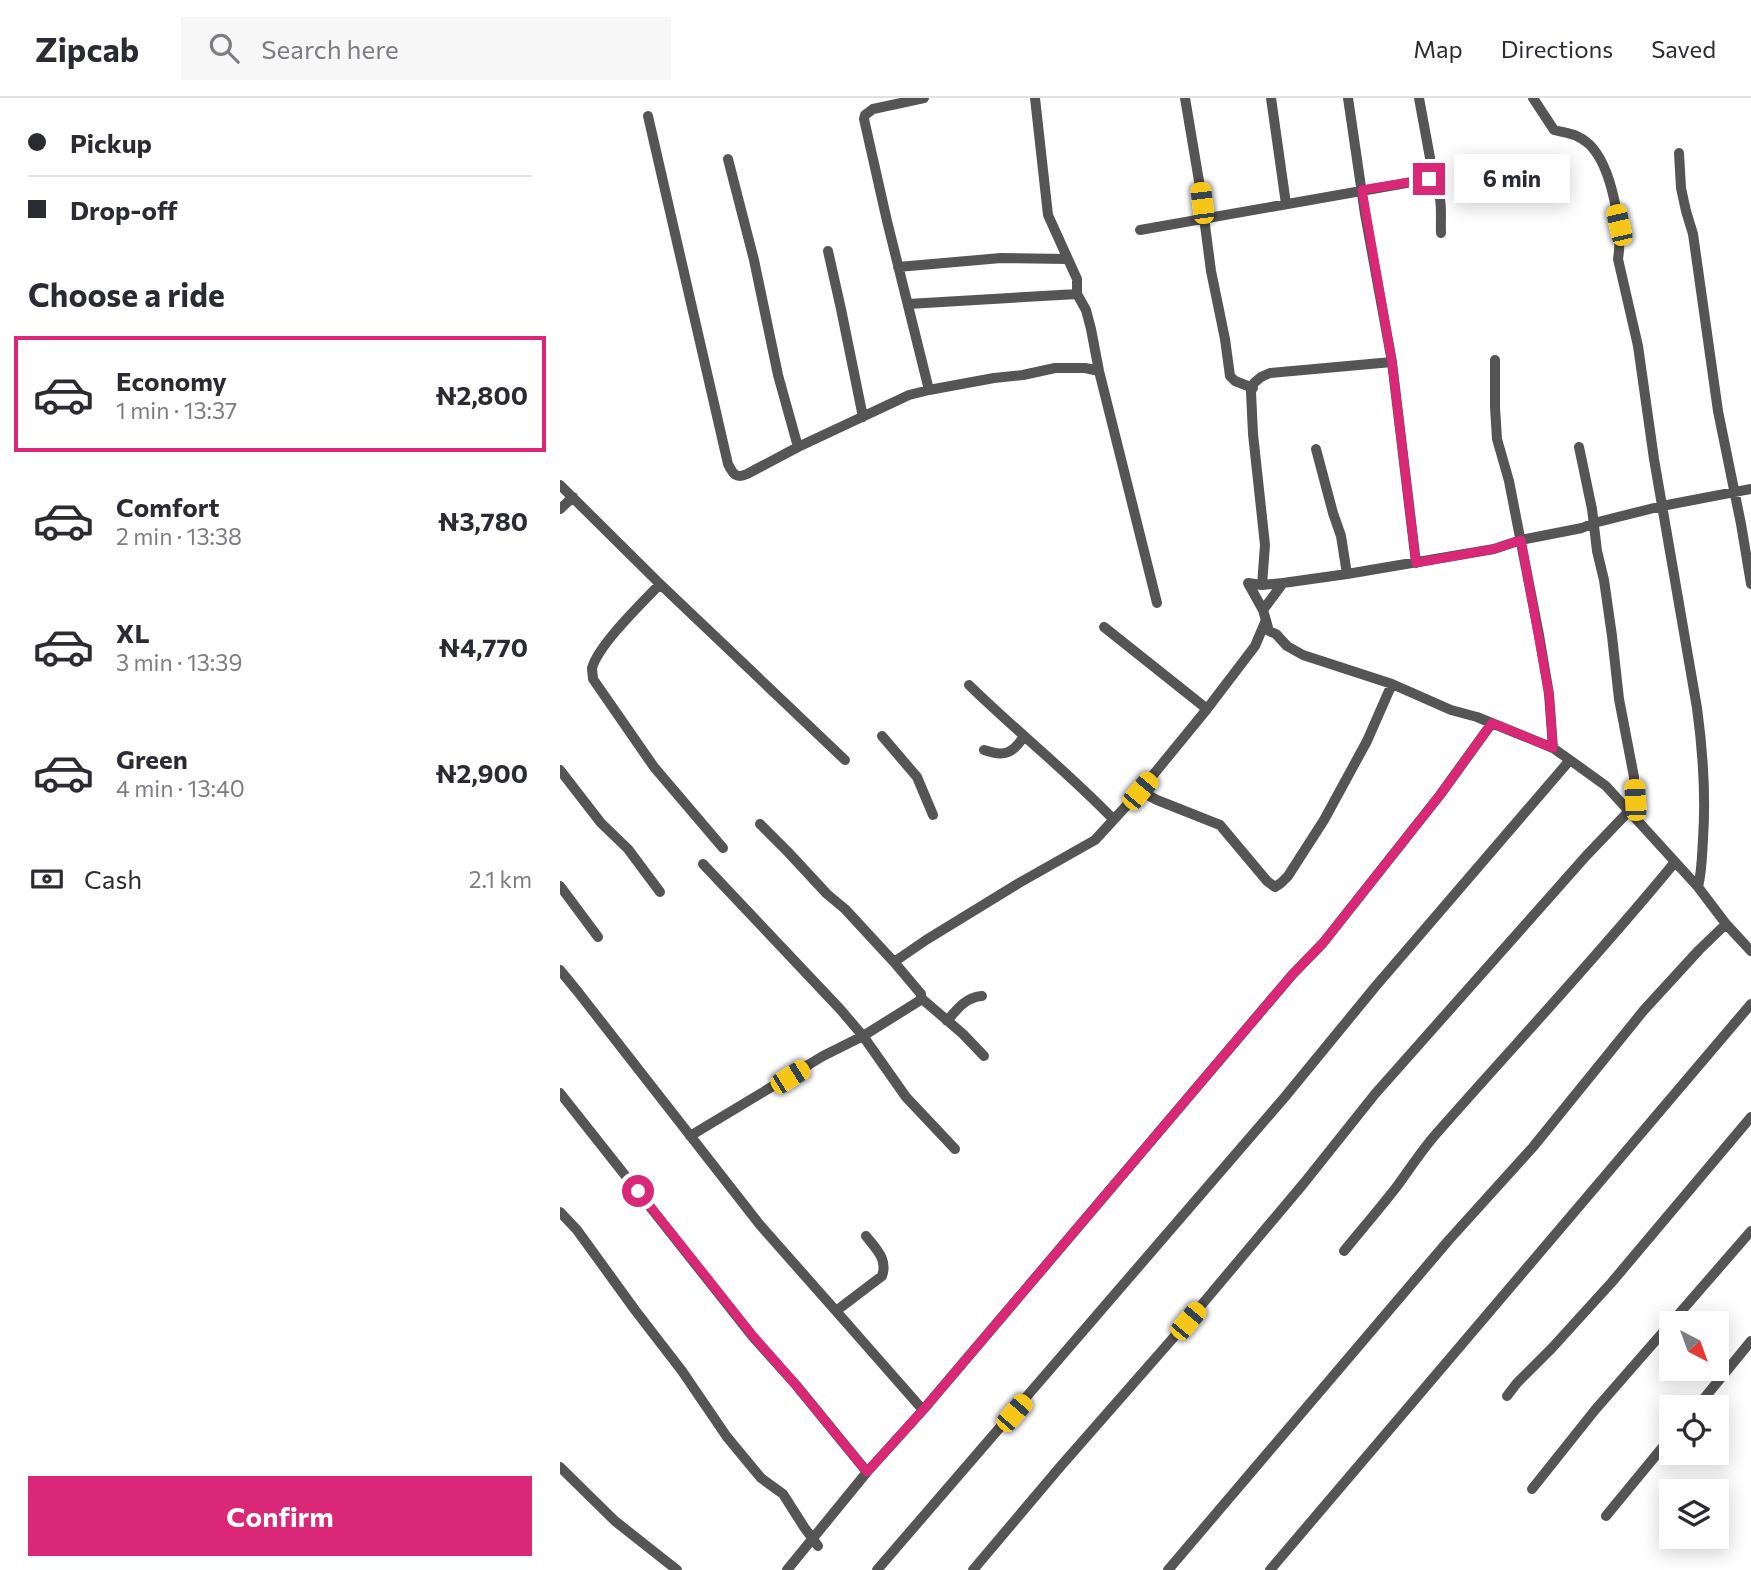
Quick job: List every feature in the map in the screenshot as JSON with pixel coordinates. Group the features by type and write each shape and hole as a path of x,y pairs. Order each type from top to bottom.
{"street":[{"path":"924,98 873,109 864,120 929,390"},
{"path":"1035,98 1048,215 1077,279 1077,294 1088,320 1157,603"},
{"path":"1185,98 1230,376 1252,388"},
{"path":"1271,98 1286,204"},
{"path":"1348,98 1392,362 1416,563"},
{"path":"1140,230 1429,179 1433,174 1419,98"},
{"path":"1533,98 1554,130 1569,132 1588,143 1595,152 1608,177 1619,225 1618,260 1638,346 1702,747 1706,802 1702,873 1698,887"},
{"path":"648,116 728,464 734,475 740,477 863,417 929,390 1055,368 1099,371"},
{"path":"1679,153 1681,188 1693,234 1709,356 1751,584"},
{"path":"728,159 754,260 778,375 798,447"},
{"path":"1429,179 1440,194 1441,233"},
{"path":"828,251 863,417"},
{"path":"898,267 1001,258 1068,259"},
{"path":"908,304 1077,294"},
{"path":"1495,360 1497,439 1509,481 1549,694 1553,748"},
{"path":"1262,585 1265,545 1253,434 1251,392 1254,383 1270,373 1392,362"},
{"path":"973,1570 1197,1310 1376,1094 1586,856 1632,814 1634,777 1619,699 1592,509 1579,447"},
{"path":"1316,450 1341,536 1347,574"},
{"path":"560,485 845,760"},
{"path":"1751,489 1662,506 1494,549 1283,583 1248,583 1265,615 1269,631 1276,634 1287,646 1303,655 1392,684 1451,710 1477,717 1553,748 1606,786 1698,887 1751,951"},
{"path":"560,509 573,497"},
{"path":"894,962 1018,883 1095,840 1140,791 1255,646 1265,615 1283,583"},
{"path":"660,584 617,629 602,650 592,668 593,679 654,767 723,848"},
{"path":"1104,627 1207,709"},
{"path":"1255,646 1276,634"},
{"path":"1140,791 1220,825 1266,881 1275,887 1288,876 1324,820 1367,741 1392,684"},
{"path":"969,685 1113,819"},
{"path":"786,1570 815,1542 867,1472 923,1410 1292,975 1323,943 1440,795 1492,723"},
{"path":"882,736 917,777 933,815"},
{"path":"984,750 994,753 1009,752 1017,748 1024,736"},
{"path":"877,1570 1570,760"},
{"path":"560,770 601,823 628,849 660,892"},
{"path":"760,824 827,894 845,909 894,962 921,998 984,1056"},
{"path":"1344,1251 1434,1136 1675,862"},
{"path":"703,864 840,1009 863,1036 906,1097 955,1149"},
{"path":"560,886 597,937"},
{"path":"1168,1570 1438,1252 1533,1147 1644,1010 1699,950 1727,925"},
{"path":"560,971 761,1225 923,1410"},
{"path":"947,1021 965,1002 972,997 982,996"},
{"path":"690,1136 823,1056 910,1008 921,998"},
{"path":"1270,1570 1751,1004"},
{"path":"560,1093 754,1337 867,1472"},
{"path":"1507,1396 1612,1282 1751,1117"},
{"path":"560,1212 577,1230 682,1371 727,1437 761,1478 783,1494 815,1542"},
{"path":"1681,1311 1751,1231"},
{"path":"836,1311 882,1276 885,1267 883,1259 866,1236"},
{"path":"1532,1489 1659,1337"},
{"path":"1707,1395 1751,1341"},
{"path":"1606,1516 1659,1452"},
{"path":"560,1467 615,1521 677,1570"}],"route":[{"path":"638,1191 754,1337 867,1472 923,1410 1292,975 1323,943 1440,795 1492,723 1553,748 1549,694 1521,540 1494,549 1416,563 1392,362 1362,190 1429,179"}]}
